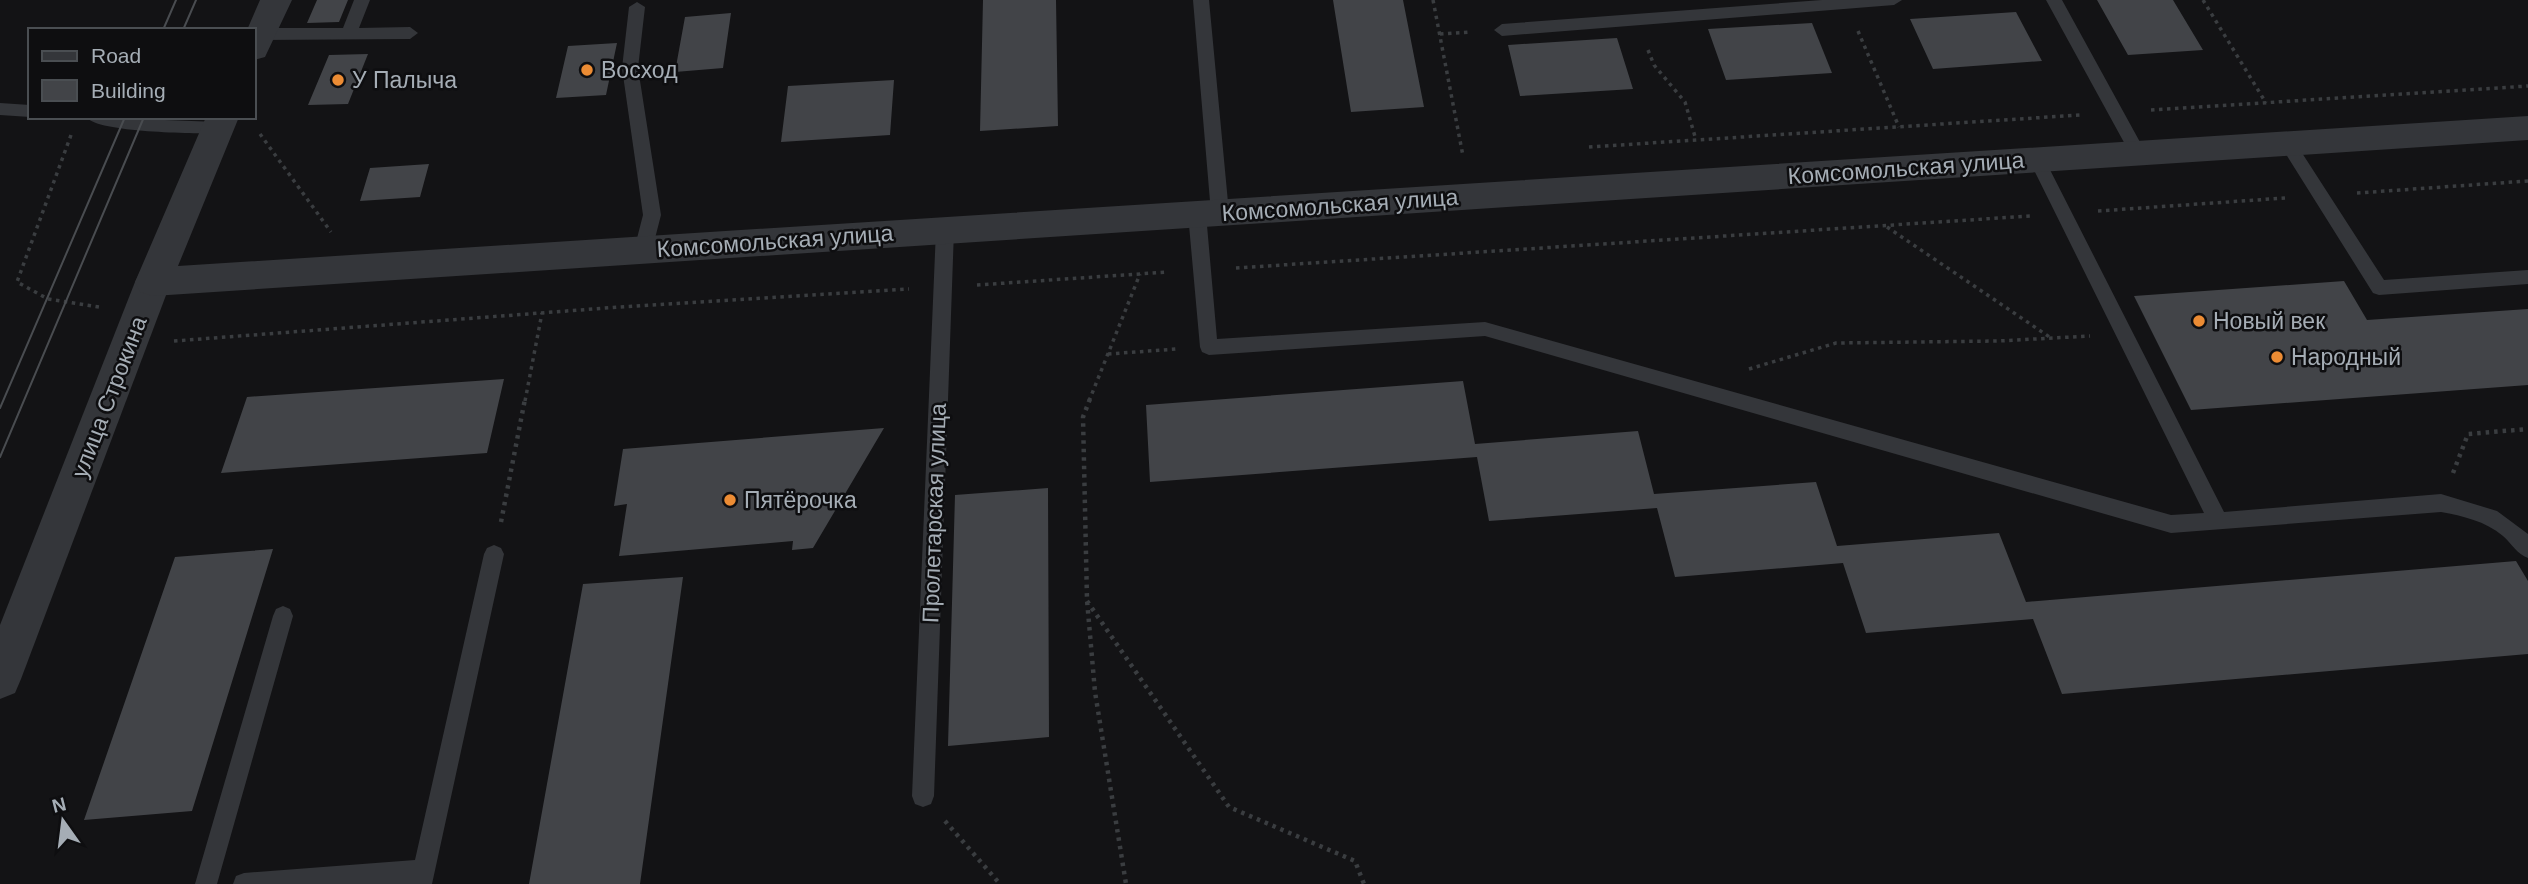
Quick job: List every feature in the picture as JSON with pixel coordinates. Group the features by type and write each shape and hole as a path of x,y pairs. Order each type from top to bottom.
{"street":[{"path":"257,42 276,0"},
{"name":"улица Строкина","path":"0,679 153,282 220,123"},
{"name":"Комсомольская улица","path":"153,282 2528,128"}],"lane":[{"path":"349,34 362,0"},
{"path":"1201,0 1209,214 1202,270 1209,347 1485,329 2171,524 2441,503 2476,510 2494,517 2508,527 2528,549"},
{"path":"1502,30 1894,0"},
{"path":"2053,0 2138,153"},
{"path":"637,7 629,68 652,215 643,250"},
{"path":"257,42 349,34 410,33"},
{"path":"0,109 28,111"},
{"path":"106,119 140,125 220,123"},
{"path":"2287,143 2379,288 2528,277"},
{"path":"2037,160 2218,522"},
{"name":"Пролетарская улица","path":"923,796 945,230"},
{"path":"244,884 422,878 495,554"},
{"path":"206,884 283,616"}],"path":[{"path":"1433,0 1463,156 1451,157"},
{"path":"2203,0 2266,103"},
{"path":"1846,4 1899,127"},
{"path":"1637,19 1654,65 1685,102 1696,140"},
{"path":"1586,148 2528,86"},
{"path":"220,123 252,121 335,238"},
{"path":"72,130 17,282 48,299 114,310 129,345 542,313 1886,226 2528,181"},
{"path":"1886,226 2052,338"},
{"path":"1126,884 1095,692 1087,600 1083,416 1140,274"},
{"path":"495,554 542,313"},
{"path":"1688,387 1836,343 2124,335"},
{"path":"1108,354 1209,347"},
{"path":"2441,503 2468,434 2528,429"},
{"path":"1087,600 1229,807 1355,861 1364,884"},
{"path":"923,796 1000,884"}],"building":[{"path":"317,0 348,0 339,22 307,23"},
{"path":"983,0 1056,0 1058,126 980,131"},
{"path":"1333,0 1403,0 1424,107 1351,112"},
{"path":"2097,0 2173,0 2203,50 2128,55"},
{"path":"2016,12 2042,61 1933,69 1910,19"},
{"path":"731,13 723,68 675,72 685,17"},
{"path":"1812,23 1832,73 1726,80 1708,29"},
{"path":"1617,38 1633,89 1520,96 1508,45"},
{"name":"Восход","path":"617,43 606,95 556,98 568,46"},
{"name":"У Палыча","path":"368,54 348,104 308,105 329,55"},
{"path":"894,80 890,135 781,142 788,86"},
{"path":"429,164 420,197 360,201 370,168"},
{"name":"Народный","path":"2344,281 2367,320 2528,309 2528,385 2191,410 2134,296"},
{"path":"504,379 487,453 221,473 247,397"},
{"path":"1463,381 1475,444 1638,431 1654,494 1816,482 1837,546 1999,533 2026,602 2516,561 2528,581 2528,654 2062,694 2033,619 1866,633 1843,563 1675,577 1657,508 1489,521 1477,457 1150,482 1146,405"},
{"path":"884,428 813,548 792,550 793,541 619,556 627,504 614,506 623,449"},
{"path":"1048,488 1049,737 948,746 955,495"},
{"path":"273,549 192,811 84,820 175,557"},
{"path":"683,577 640,884 529,884 583,584"}],"tram line":[{"path":"164,28 176,0"},
{"path":"184,28 196,0"},
{"path":"0,408 124,119"},
{"path":"0,457 143,119"}],"place":[{"name":"Восход","path":"587,70"},
{"name":"У Палыча","path":"338,80"},
{"name":"Новый век","path":"2199,321"},
{"name":"Народный","path":"2277,357"},
{"name":"Пятёрочка","path":"730,500"}]}
